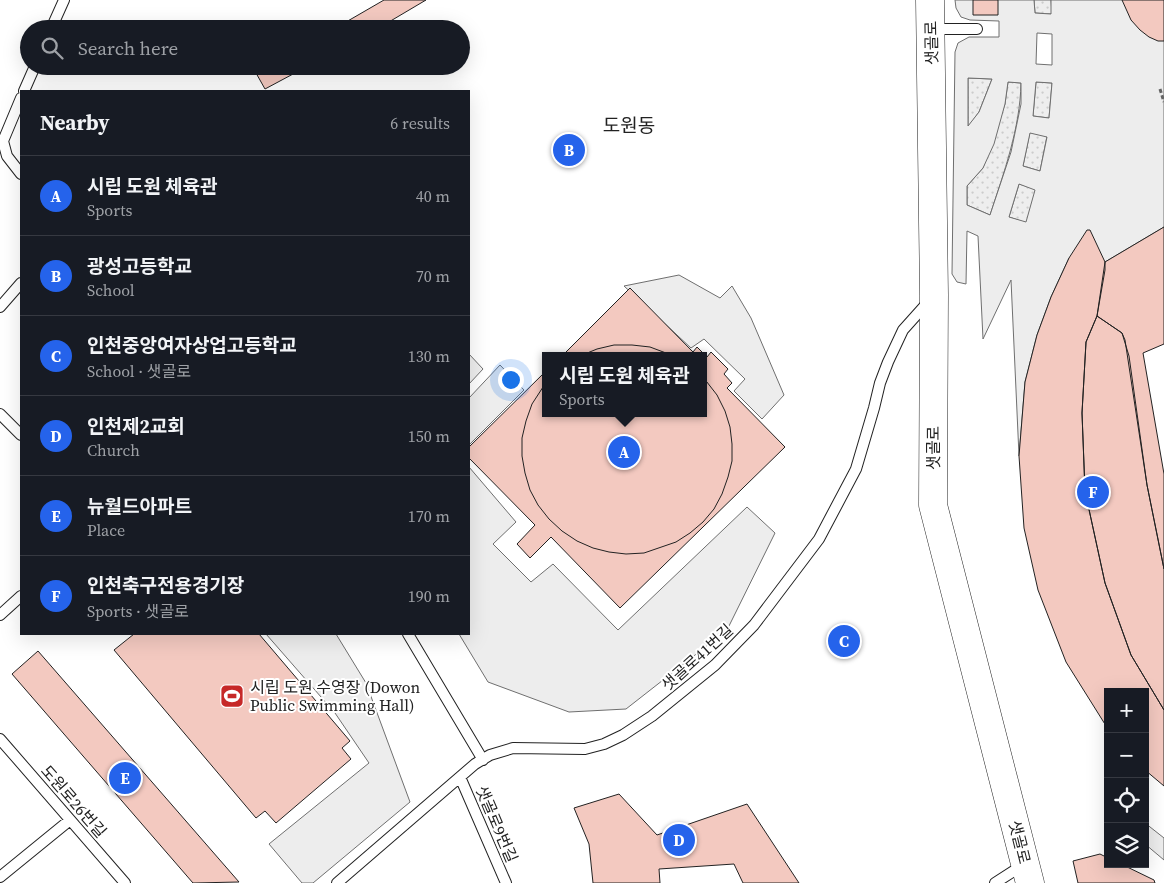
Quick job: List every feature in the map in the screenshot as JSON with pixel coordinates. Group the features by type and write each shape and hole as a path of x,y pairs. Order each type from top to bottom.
{"street":[{"name":"샛골로","path":"930,0 934,296 933,505 1028,873"}],"lane":[{"path":"55,20 64,0"},
{"path":"930,29 977,29"},
{"path":"24,90 31,75"},
{"path":"20,100 3,141 7,156 20,173"},
{"path":"0,307 20,284"},
{"name":"샛골로41번길","path":"337,883 474,764 490,755 513,748 585,749 604,744 623,735 652,716 715,664 754,625 819,539 856,469 880,383 903,330 934,296"},
{"path":"0,414 20,434"},
{"path":"0,615 20,597"},
{"path":"409,635 483,760"},
{"name":"도원로26번길","path":"0,739 124,883"},
{"name":"샛골로9번길","path":"460,777 506,883"},
{"path":"0,877 70,820"},
{"path":"995,883 1028,873"}],"path":[{"path":"1160,89 1164,102"}],"shaded area":[{"path":"955,0 1034,0 1035,13 1051,14 1051,0 1164,0 1164,227 1105,262 1069,258 1051,297 1037,335 1025,382 1019,456 1011,280 983,339 978,236 967,231 966,284 957,282 952,274 955,52 958,43 969,37 999,37 999,21 970,20 961,17 956,8","holes":["1037,33 1052,34 1052,65 1036,64","968,78 992,79 979,112 968,126","1008,82 1021,83 1021,104 1011,152 990,215 967,205 967,186 983,168 994,144 1005,104","1036,82 1052,83 1049,118 1033,116","1030,133 1047,137 1040,171 1023,166","1019,184 1035,190 1026,222 1009,217"]},
{"path":"1034,0 1051,0 1052,14 1035,13"},
{"path":"968,78 992,79 979,112 968,127"},
{"path":"1008,82 1021,83 1018,117 1001,183 990,215 967,205 967,186 983,168 1005,104"},
{"path":"1036,82 1052,83 1049,118 1033,116"},
{"path":"1030,132 1047,136 1040,171 1023,166"},
{"path":"1019,184 1036,189 1027,223 1009,217"},
{"path":"679,275 720,298 732,286 751,318 784,395 762,419 734,391 745,379 704,339 691,348 624,286"},
{"path":"470,355 483,369 470,383"},
{"path":"500,365 524,390 470,444 470,397"},
{"path":"470,468 516,522 493,544 531,582 553,564 618,630 747,507 775,533 727,630 626,709 569,712 488,682 460,635 470,635"},
{"path":"267,635 337,635 366,683 410,802 313,883 302,883 269,844 369,763 335,713"},
{"path":"1149,826 1164,838 1164,860 1149,847"}],"building":[{"path":"384,0 426,0 392,20 349,20"},
{"path":"973,0 998,0 998,15 973,15"},
{"path":"1122,0 1164,0 1164,41 1158,41 1149,37 1140,30 1131,20"},
{"path":"257,75 291,75 265,89"},
{"path":"1164,227 1164,344 1143,353 1164,474 1164,569 1147,485 1125,340 1122,333 1097,316 1105,262"},
{"path":"1087,230 1090,230 1105,262 1105,270 1097,316 1086,342 1082,413 1085,491 1105,583 1131,655 1164,710 1164,786 1149,773 1149,688 1104,688 1104,723 1066,662 1038,590 1024,528 1019,456 1025,382 1037,335 1051,297 1069,258"},
{"path":"630,288 693,352 566,352"},
{"path":"1097,316 1122,333 1129,356 1147,485 1164,569 1164,710 1131,655 1105,583 1085,491 1082,413 1086,342"},
{"path":"614,345 632,345 650,347 663,352 590,352"},
{"path":"697,347 702,352 693,352"},
{"path":"711,352 728,369 724,374 732,383 727,388 785,447 620,608 551,537 530,558 517,544 535,525 470,459 470,446 542,375 542,417 707,417 707,357"},
{"path":"707,382 717,395 730,427 732,461 722,494 714,509 690,533 676,542 644,553 626,554 609,552 577,541 549,519 538,505 530,490 522,456 522,438 532,404 542,389 542,417 707,417"},
{"name":"시립 도원 수영장 (Dowon Public Swimming Hall)","path":"133,635 260,635 350,741 342,748 351,759 276,823 265,811 256,818 114,650"},
{"path":"38,651 239,882 193,883 12,674"},
{"path":"619,794 657,835 747,804 799,883 743,883 734,864 659,869 660,883 593,883 589,844 574,808"},
{"path":"1100,854 1104,856 1104,868 1129,868 1154,880 1155,883 1078,883 1073,861"}],"place":[{"name":"광성고등학교","path":"569,150"},
{"name":"시립 도원 체육관","path":"624,452"},
{"name":"인천축구전용경기장","path":"1093,492"},
{"name":"인천중앙여자상업고등학교","path":"844,641"},
{"name":"시립 도원 수영장 (Dowon Public Swimming Hall)","path":"232,696"},
{"name":"뉴월드아파트","path":"125,778"},
{"name":"인천제2교회","path":"679,840"}],"district":[{"name":"도원동","path":"629,125"}]}
